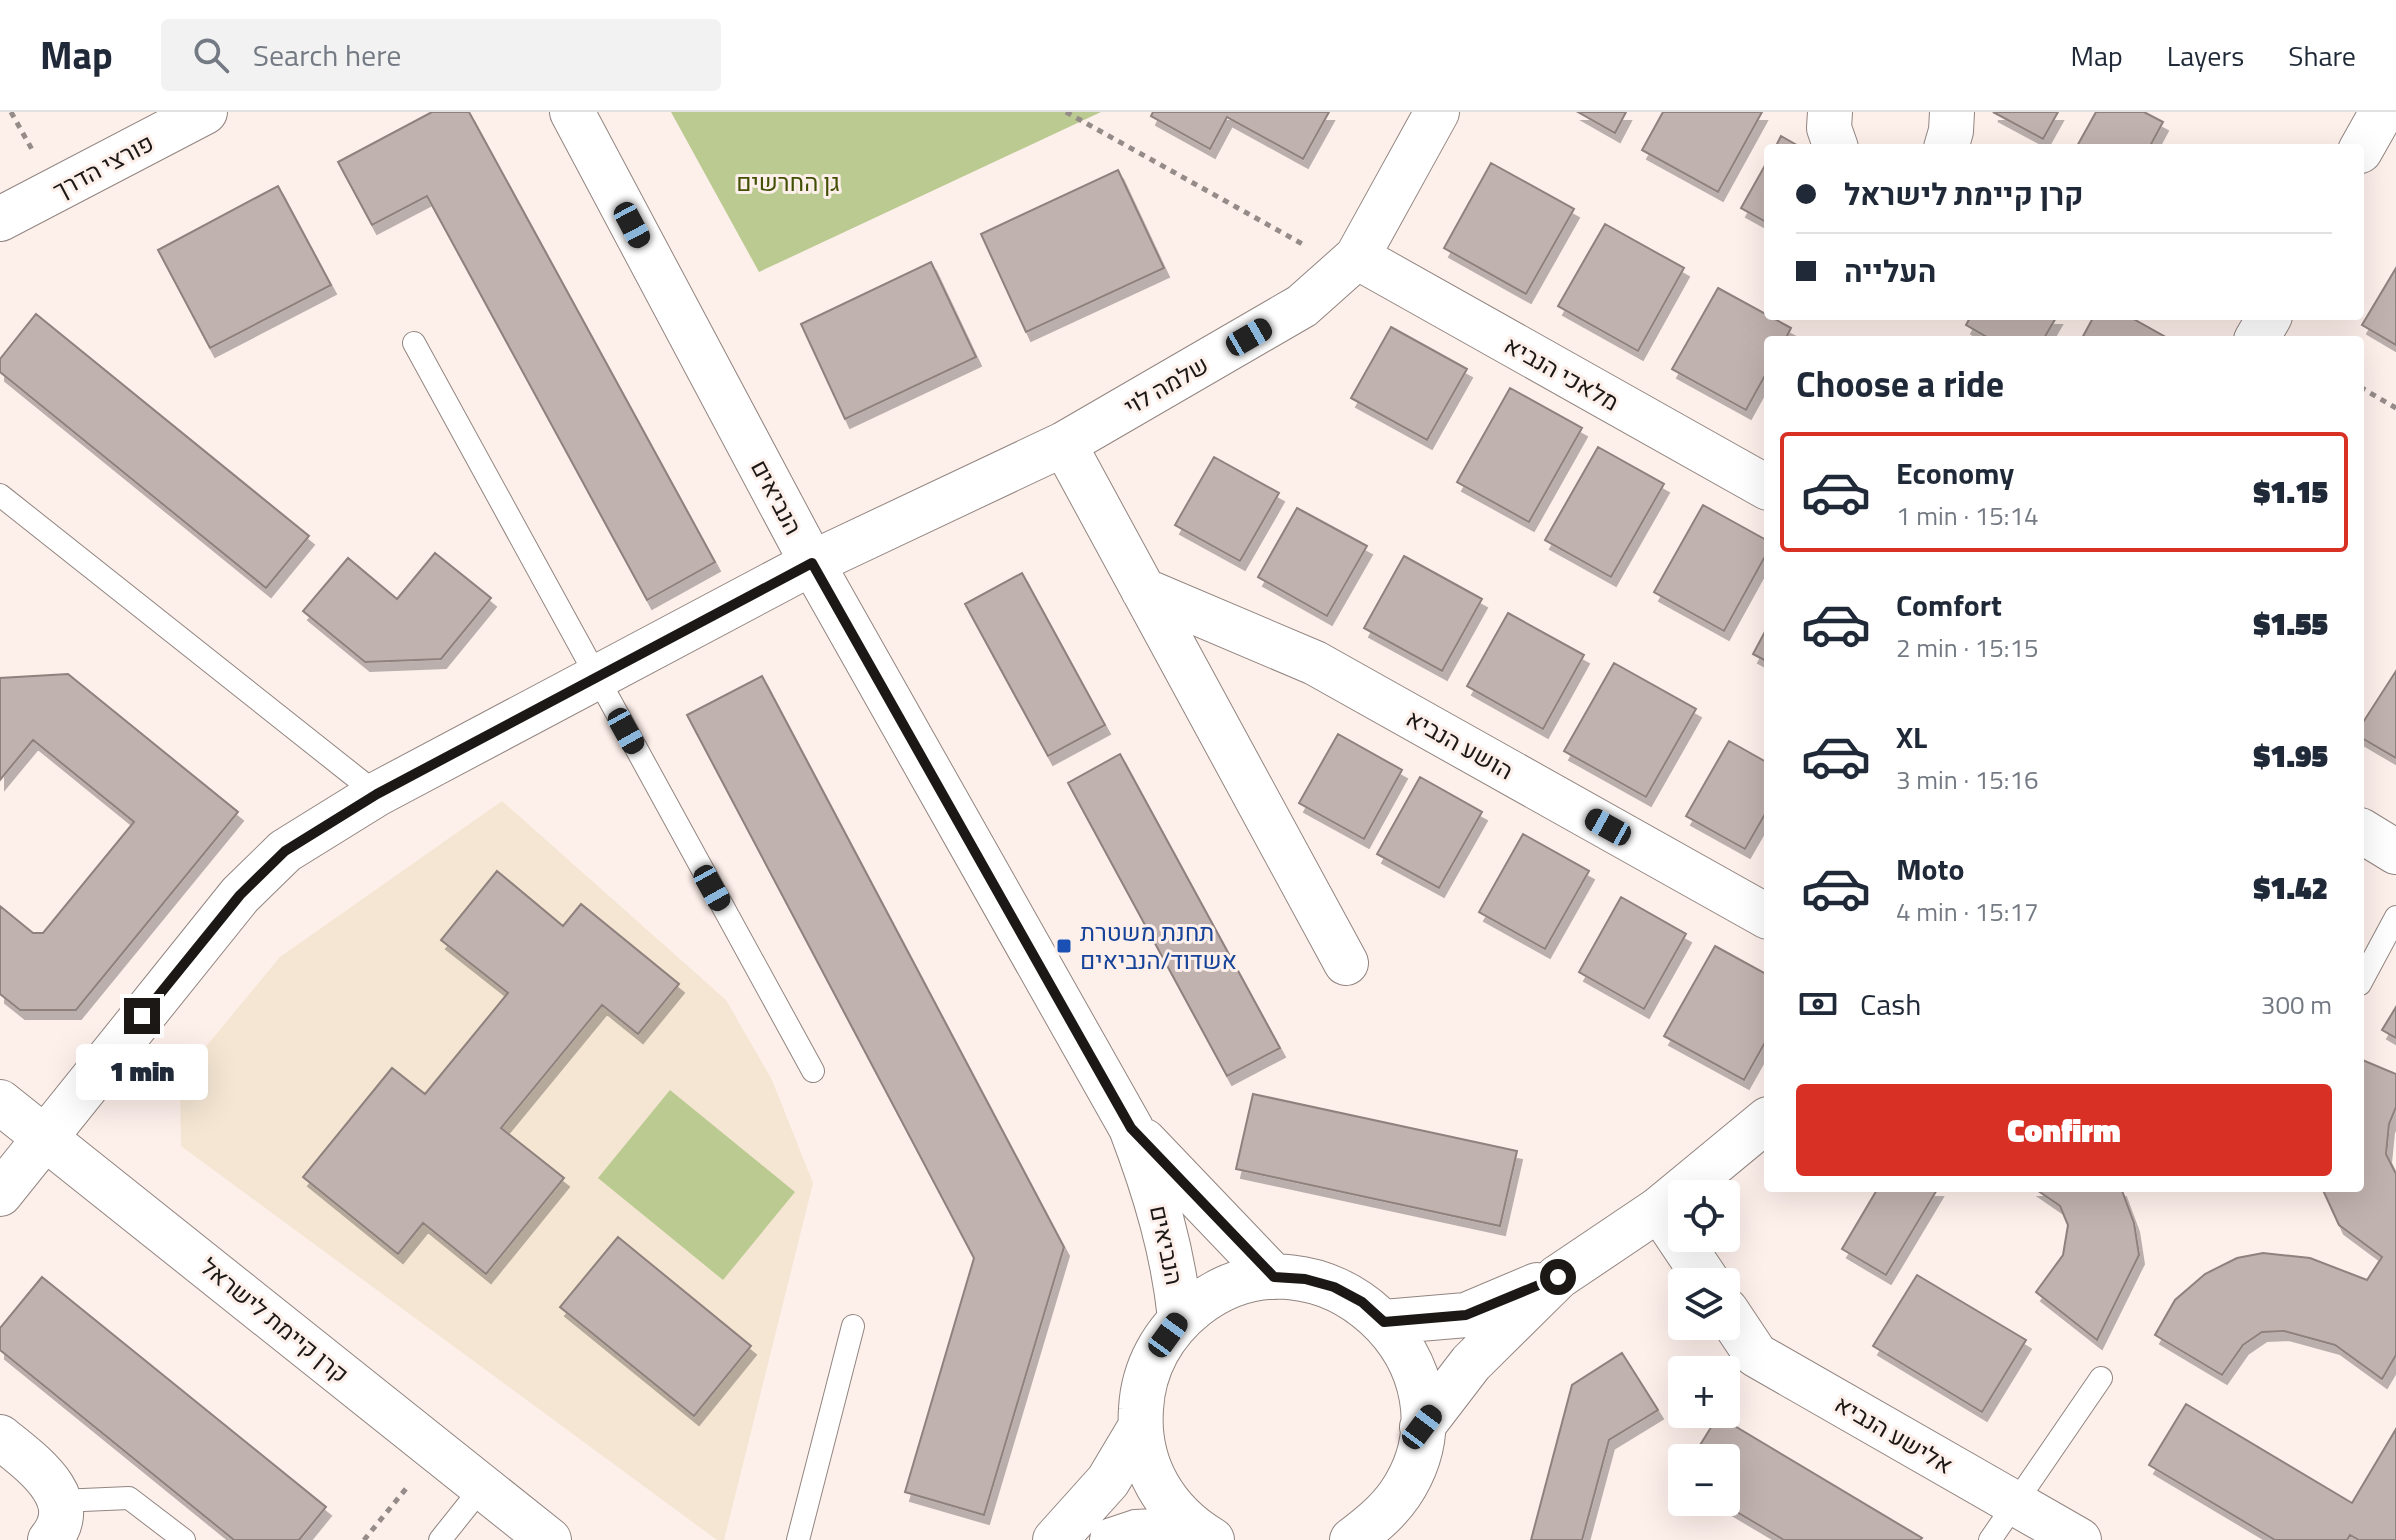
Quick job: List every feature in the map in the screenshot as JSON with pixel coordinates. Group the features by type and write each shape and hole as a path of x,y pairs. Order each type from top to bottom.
{"street":[{"name":"פורצי הדרך","path":"0,219 205,112"},
{"name":"הנביאים","path":"572,112 812,563 1131,1128 1160,1205 1175,1269 1180,1318"},
{"name":"שלמה לוי","path":"0,1194 240,895 285,851 377,794 812,563 1064,444 1302,306 1351,262 1437,112"},
{"path":"1830,112 1829,128 1835,144"},
{"path":"1947,144 1952,112"},
{"path":"2364,144 2382,112"},
{"name":"מלאכי הנביא","path":"1351,262 1764,486"},
{"path":"1064,444 1346,963"},
{"name":"הושע הנביא","path":"1143,590 1315,663 1764,915"},
{"path":"2364,832 2396,852"},
{"name":"קרן קיימת לישראל","path":"0,1102 549,1540"},
{"path":"1422,1427 1471,1363 1558,1277 1659,1209 1764,1122"},
{"name":"הנביאים","path":"1131,1128 1274,1277"},
{"path":"1659,1209 1699,1268"},
{"path":"1202,1534 1166,1501 1148,1466 1139,1429 1142,1389 1151,1363 1180,1318 1219,1292 1240,1283 1274,1277 1305,1279 1334,1287 1362,1302 1384,1322 1407,1353 1419,1389 1422,1427 1415,1462 1400,1494 1378,1520 1352,1540"},
{"path":"1384,1322 1466,1315 1558,1277"},
{"name":"אלישע הנביא","path":"1740,1331 1756,1355 2079,1540"},
{"path":"1055,1540 1108,1481 1139,1429"},
{"path":"0,1437 46,1475 55,1521"},
{"path":"1400,1494 1408,1540"},
{"path":"1112,1540 1136,1532 1202,1534"}],"lane":[{"path":"414,343 813,1071"},
{"path":"0,495 377,794"},
{"path":"2364,977 2396,917"},
{"path":"798,1540 853,1326"},
{"path":"1990,1540 2101,1378"},
{"path":"440,1540 483,1486"},
{"path":"55,1521 129,1498 184,1540"}],"path":[{"path":"1066,112 1351,262"},
{"path":"2364,389 2396,408"},
{"path":"364,1540 438,1449"}],"shaded area":[{"path":"502,801 726,1000 772,1080 813,1183 724,1540 717,1540 181,1146 180,1078 280,957"}],"green space":[{"name":"גן החרשים","path":"671,112 1101,112 759,272"},
{"path":"670,1090 795,1192 723,1280 598,1178"}],"building":[{"path":"432,112 469,112 715,562 647,600 427,196 372,225 338,162"},
{"path":"1153,112 1329,112 1303,159 1227,117 1210,149 1151,116"},
{"path":"1578,112 1626,112 1615,133"},
{"path":"1663,112 1762,112 1718,192 1642,150"},
{"path":"1993,112 2058,112 2043,139"},
{"path":"2096,112 2144,112 2163,122 2151,144 2078,144"},
{"path":"1781,136 1795,144 1777,144"},
{"path":"1491,163 1574,209 1526,294 1444,248"},
{"path":"1764,167 1764,221 1741,208"},
{"path":"1118,170 1164,268 1026,332 981,234"},
{"path":"278,186 331,285 210,348 158,250"},
{"path":"1605,224 1684,268 1638,351 1558,306"},
{"path":"931,262 976,357 845,419 801,324"},
{"path":"2396,268 2396,345 2362,325"},
{"path":"1718,288 1764,313 1764,320 1776,320 1791,328 1787,336 1764,336 1764,377 1746,410 1672,369"},
{"path":"36,314 309,536 266,588 0,372 0,359"},
{"path":"1969,320 2055,320 2045,336 1985,336 1966,325"},
{"path":"2092,320 2135,320 2164,336 2083,336"},
{"path":"1391,327 1467,369 1427,440 1351,398"},
{"path":"1510,388 1582,428 1529,522 1457,482"},
{"path":"1598,447 1664,484 1611,577 1545,540"},
{"path":"1214,457 1279,493 1240,561 1175,525"},
{"path":"1703,505 1764,539 1764,558 1724,631 1654,592"},
{"path":"1297,508 1367,546 1327,616 1258,577"},
{"path":"435,553 491,598 441,659 365,662 303,611 348,558 397,599"},
{"path":"1404,556 1482,599 1442,671 1364,628"},
{"path":"1022,573 1105,725 1048,756 965,604"},
{"path":"1508,613 1584,655 1543,729 1467,686"},
{"path":"1764,633 1764,660 1753,654"},
{"path":"1614,663 1696,709 1646,797 1564,751"},
{"path":"2396,671 2396,758 2364,739 2364,721"},
{"path":"68,674 238,812 76,1010 20,1010 0,994 0,906 33,933 43,933 134,822 33,740 0,780 0,678"},
{"path":"762,676 1064,1247 984,1515 905,1492 974,1258 687,715"},
{"path":"1338,734 1402,770 1364,839 1299,803"},
{"path":"1729,741 1764,761 1764,816 1745,849 1686,816"},
{"path":"1120,754 1280,1048 1227,1076 1068,783"},
{"path":"1420,777 1482,812 1439,888 1377,854"},
{"path":"1523,834 1589,871 1545,949 1479,912"},
{"path":"497,871 563,926 581,904 679,984 638,1034 602,1005 501,1128 564,1178 486,1274 423,1223 398,1254 303,1177 392,1068 425,1094 508,993 441,940"},
{"path":"1621,897 1686,934 1644,1009 1579,972"},
{"path":"1715,946 1764,973 1764,1044 1744,1080 1664,1036"},
{"path":"2396,1007 2396,1038 2382,1030"},
{"path":"2364,1061 2396,1074 2396,1107 2389,1124 2386,1154 2396,1174 2396,1355 2382,1379 2335,1345 2284,1331 2262,1332 2243,1345 2222,1375 2155,1335 2175,1300 2205,1274 2237,1258 2263,1253 2310,1258 2367,1280 2382,1257 2339,1225 2324,1192 2364,1192"},
{"path":"1253,1094 1517,1151 1500,1226 1236,1169"},
{"path":"1876,1192 1936,1192 1886,1275 1842,1249"},
{"path":"2040,1192 2122,1192 2134,1223 2139,1255 2097,1340 2036,1292 2063,1255 2068,1225 2060,1206"},
{"path":"618,1237 751,1346 694,1416 560,1307"},
{"path":"1917,1275 2026,1340 1982,1412 1873,1346"},
{"path":"42,1277 326,1507 299,1540 234,1540 0,1350 0,1328"},
{"path":"1622,1353 1658,1410 1609,1440 1582,1540 1531,1540 1572,1385"},
{"path":"2186,1404 2352,1503 2396,1429 2396,1540 2359,1540 2350,1535 2347,1540 2275,1540 2149,1465"},
{"path":"1711,1428 1738,1428 1922,1538 1784,1540 1740,1514 1740,1444 1701,1444"}],"place":[{"name":"תחנת משטרת אשדוד/הנביאים","path":"1064,946"}],"route":[{"path":"142,1016 240,895 285,851 377,794 812,563 1131,1128 1274,1277 1305,1279 1334,1287 1362,1302 1384,1322 1466,1315 1558,1277"}]}
